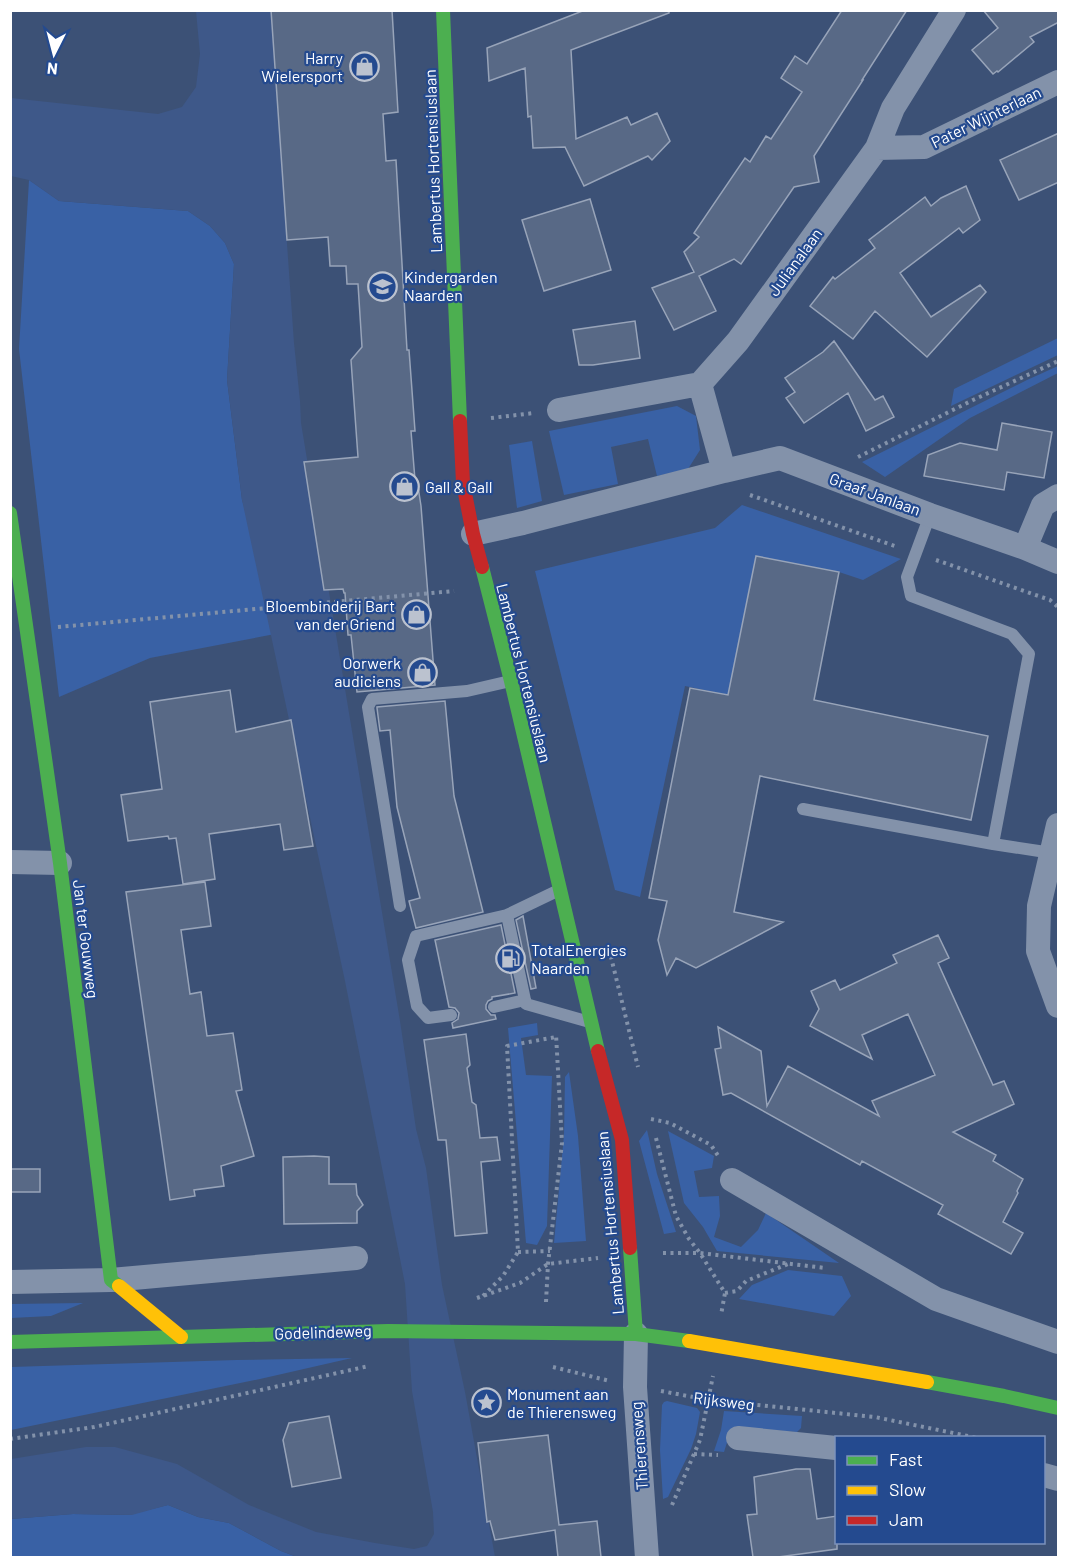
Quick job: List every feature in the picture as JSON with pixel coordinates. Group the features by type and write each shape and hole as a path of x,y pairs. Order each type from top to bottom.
{"street":[{"name":"Lambertus Hortensiuslaan","path":"443,10 463,483 473,534 511,681 590,1023 622,1140 636,1334"},
{"name":"Julianalaan","path":"700,384 738,341 877,148 893,108 954,10"},
{"name":"Pater Wijnterlaan","path":"877,148 924,147 1059,82"},
{"path":"559,410 700,384 723,471"},
{"name":"Graaf Janlaan","path":"473,534 780,458 1059,562"},
{"path":"1025,548 1043,505 1059,496"},
{"name":"Jan ter Gouwweg","path":"10,513 60,863 111,1280"},
{"path":"1059,825 1039,906 1038,951 1059,1006"},
{"path":"10,862 60,863"},
{"path":"732,1180 936,1299 1059,1342"},
{"path":"10,1282 111,1280 356,1258"},
{"path":"111,1280 181,1337"},
{"name":"Godelindeweg","path":"10,1342 388,1330 636,1334"},
{"path":"636,1334 716,1345 1004,1396 1059,1408"},
{"name":"Thierensweg","path":"636,1334 635,1387 647,1557"},
{"path":"738,1438 835,1448"}],"lane":[{"path":"930,514 907,577 911,596 1012,634 1029,654 993,844"},
{"path":"400,906 368,707 372,699 467,691 511,681"},
{"path":"803,809 1052,854"},
{"path":"451,1015 428,1018 417,1006 408,960 416,936 507,915 559,890"},
{"path":"507,915 526,1004 590,1023"},
{"path":"494,1007 525,1000"}],"path":[{"path":"823,475 974,400 1059,361"},
{"path":"488,418 559,410"},
{"path":"723,471 737,490 1050,600 1059,607"},
{"path":"27,630 455,591"},
{"path":"483,1297 502,1276 518,1252 507,1046 556,1037"},
{"path":"651,1119 670,1123 711,1145 732,1180"},
{"path":"518,1252 550,1251"},
{"path":"472,1299 520,1283 548,1264 630,1255 688,1253 833,1269"},
{"path":"724,1293 737,1291 746,1281 791,1263"},
{"path":"10,1439 94,1427 379,1364"},
{"name":"Rijksweg","path":"543,1365 635,1387 709,1400 875,1418 973,1436"}],"shaded area":[{"path":"196,11 277,11 283,187 301,423 416,1129 426,1168 442,1285 465,1392 495,1557 297,1557 229,1523 198,1517 168,1505 132,1515 73,1514 11,1519 11,1459 86,1447 115,1447 177,1464 249,1505 316,1532 414,1549 427,1546 434,1534 433,1512 412,1391 405,1284 345,981 242,500 227,380 234,264 225,243 210,226 188,211 59,201 29,180 11,176 11,98 158,114 182,107 196,87 200,54"},
{"path":"29,180 59,201 188,211 210,226 225,243 234,264 227,380 242,500 280,620 275,634 150,658 59,697 19,349"},
{"path":"1058,338 1058,355 951,406 954,389"},
{"path":"1058,366 1058,373 970,418 885,477 862,462 1027,380"},
{"path":"677,406 696,416 700,450 688,469 657,476 648,439 611,447 618,484 564,495 549,431"},
{"path":"532,441 542,501 517,508 509,445"},
{"path":"742,505 901,559 863,580 839,572 756,556 728,695 685,686 640,897 615,890 535,571 715,528"},
{"path":"537,1023 538,1035 521,1038 526,1075 552,1076 547,1226 537,1245 526,1243 508,1028"},
{"path":"569,1072 578,1136 586,1241 554,1243 564,1135 565,1077"},
{"path":"647,1130 657,1174 676,1232 664,1234 639,1141"},
{"path":"668,1131 714,1156 712,1168 694,1171 699,1197 719,1196 720,1216 714,1237 741,1247 758,1230 766,1213 839,1263 717,1251 703,1227 684,1203"},
{"path":"788,1270 842,1276 851,1296 834,1316 739,1299 752,1285"},
{"path":"83,1303 51,1316 11,1318 11,1304"},
{"path":"352,1358 260,1379 11,1430 11,1367"},
{"path":"667,1401 697,1408 700,1412 691,1449 668,1497 663,1499 660,1450 662,1405"},
{"path":"724,1411 802,1416 801,1428 797,1432 760,1429 731,1430 724,1452 714,1451"},
{"path":"168,1505 198,1517 229,1523 297,1557 11,1558 11,1519 73,1514 128,1515"}],"building":[{"path":"271,10 392,10 398,112 383,114 386,161 396,160 407,350 409,350 415,431 411,431 415,480 417,480 421,506 435,685 357,692 351,635 348,635 345,593 343,589 324,590 304,462 358,457 351,360 362,347 358,284 347,284 346,266 330,266 328,237 287,240"},
{"path":"585,10 669,10 669,13 571,50 576,139 627,117 631,125 657,113 670,141 652,160 648,156 584,186 565,147 533,148 531,116 528,117 525,68 489,81 487,48"},
{"path":"842,10 907,10 814,156 819,182 794,187 741,264 734,259 699,276 716,311 674,330 652,288 694,272 684,252 699,237 694,233 745,158 750,162 766,136 771,139 802,92 781,78 795,56 807,64"},
{"path":"983,10 1059,10 1059,22 1030,37 1034,42 993,74 972,50 998,28"},
{"path":"1059,133 1059,182 1019,200 1000,160"},
{"path":"966,186 980,220 963,233 959,228 900,273 931,317 980,285 986,292 927,357 875,311 853,339 810,306 833,277 835,279 875,248 869,240 925,197 931,206 941,198"},
{"path":"590,199 611,270 544,291 522,220"},
{"path":"635,321 640,358 579,365 573,330"},
{"path":"834,341 875,400 883,396 894,417 866,431 848,393 804,423 786,398 795,392 785,378 823,352"},
{"path":"1002,423 1052,432 1044,478 1007,472 1004,490 924,476 928,455 960,443 997,450"},
{"path":"756,556 839,572 814,700 988,736 971,820 760,776 734,912 783,922 696,968 676,958 667,975 658,940 667,901 649,898 690,688 728,695"},
{"path":"230,690 236,732 291,720 313,846 284,850 280,824 209,834 215,879 183,884 176,838 169,839 168,836 128,841 121,795 162,789 150,702"},
{"path":"445,701 454,796 483,912 416,928 409,901 420,898 397,807 390,730 380,731 377,707"},
{"path":"205,882 211,926 181,930 190,994 201,992 207,1036 233,1033 242,1090 236,1091 254,1156 221,1166 224,1186 194,1190 195,1196 170,1200 126,892"},
{"path":"523,916 536,988 531,989 516,920"},
{"path":"501,925 515,993 492,997 488,1001 486,1009 491,1015 495,1015 496,1019 453,1028 452,1023 458,1019 459,1013 455,1008 449,1007 435,940"},
{"path":"938,935 949,958 938,963 993,1085 1004,1081 1014,1104 953,1132 996,1155 993,1161 1023,1179 1003,1222 1023,1233 1011,1254 938,1214 943,1205 862,1161 860,1165 731,1093 723,1095 715,1049 721,1048 718,1027 761,1051 767,1106 788,1066 879,1116 872,1101 935,1075 908,1014 862,1035 872,1059 810,1026 819,1009 811,991 835,980 840,990 897,963 893,955"},
{"path":"466,1034 470,1065 467,1068 472,1102 476,1105 480,1138 497,1137 500,1160 481,1162 487,1233 455,1236 446,1140 438,1140 424,1040"},
{"path":"283,1157 329,1157 329,1184 356,1184 357,1195 363,1205 357,1211 357,1223 284,1224"},
{"path":"10,1169 40,1169 40,1192 10,1192"},
{"path":"329,1416 341,1478 292,1487 283,1440 289,1423"},
{"path":"548,1435 559,1525 597,1521 601,1557 558,1557 555,1530 495,1540 490,1521 487,1522 478,1443"},
{"path":"796,1469 810,1469 817,1519 835,1516 837,1549 778,1557 753,1557 747,1515 757,1514 754,1477"}],"traffic: fast":[{"path":"443,10 460,421"},
{"path":"10,513 60,863 111,1280 119,1286"},
{"path":"482,567 598,1051"},
{"path":"630,1248 636,1334"},
{"path":"10,1342 388,1331 636,1334 689,1341"},
{"path":"927,1382 1058,1408"}],"traffic: slow":[{"path":"119,1286 181,1337"},
{"path":"689,1341 927,1382"}],"traffic: jam":[{"path":"460,421 463,483 482,567"},
{"path":"598,1051 622,1140 630,1248"}],"place":[{"name":"Harry Wielersport","path":"364,67"},
{"name":"Kindergarden Naarden","path":"383,286"},
{"name":"Gall & Gall","path":"404,487"},
{"name":"Bloembinderij Bart van der Griend","path":"416,615"},
{"name":"Oorwerk audiciens","path":"422,672"},
{"name":"TotalEnergies Naarden","path":"510,959"},
{"name":"Monument aan de Thierensweg","path":"486,1403"}]}
